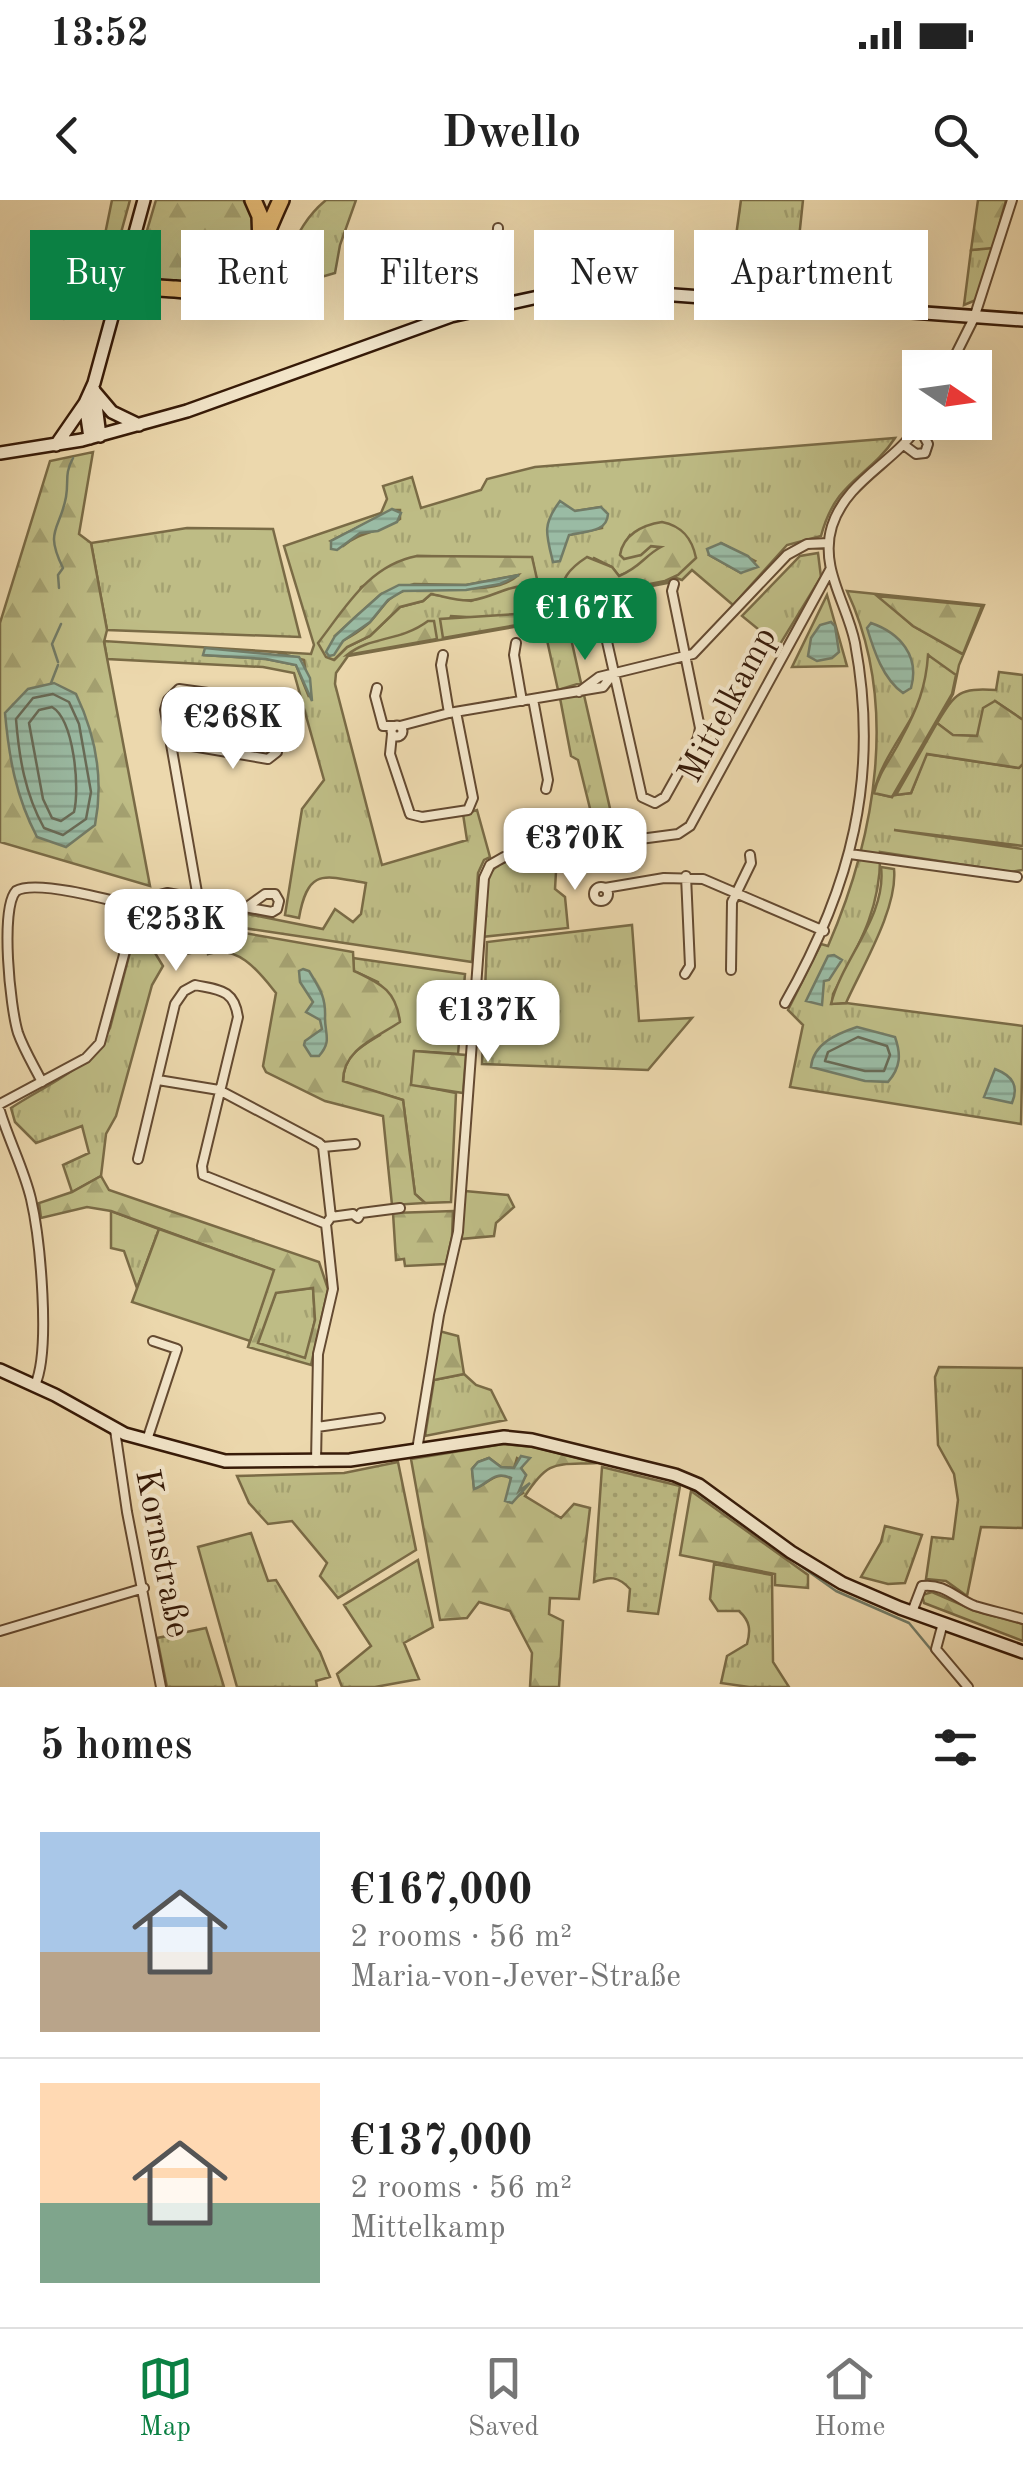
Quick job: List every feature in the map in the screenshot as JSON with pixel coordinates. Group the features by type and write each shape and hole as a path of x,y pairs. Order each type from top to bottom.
{"highway":[{"path":"253,200 260,230"},
{"path":"269,230 282,200"},
{"path":"161,285 173,289"},
{"path":"161,288 181,290"}],"street":[{"path":"136,230 144,200"},
{"path":"959,350 974,318 1012,200"},
{"path":"514,302 564,294 619,292 1023,320"},
{"path":"56,445 94,388 112,320"},
{"path":"0,453 95,437 187,411 444,320"},
{"path":"94,388 112,412 138,425"},
{"path":"94,388 95,437"},
{"path":"86,403 95,437"},
{"path":"785,1003 824,932 850,854 862,782 862,704 854,639 830,570 828,543 841,506 853,490 908,440"},
{"path":"904,445 916,454 926,453 926,440"},
{"path":"377,688 375,696 383,726 395,729 452,713 579,692 587,683 614,673 685,658 703,646 786,554 808,544 828,543"},
{"name":"Mittelkamp","path":"417,1450 439,1316 458,1232 484,878 490,865 504,858 678,834 690,826 830,570"},
{"path":"603,602 601,616 642,797 655,803 664,797 699,733 672,591 674,584"},
{"path":"516,643 514,655 522,701"},
{"path":"395,729 390,754 410,814 422,817 468,810 473,798 442,665 443,654"},
{"path":"173,746 268,759 277,752 260,700 179,689 165,705 198,898"},
{"path":"533,699 548,780 546,790"},
{"path":"850,854 1017,878"},
{"path":"731,970 732,902 751,863 750,855"},
{"path":"605,888 686,876 703,879 824,932"},
{"path":"685,974 690,966 686,876"},
{"path":"42,1082 18,1034 8,991 4,916 16,891 34,887 70,891 137,907 160,894 247,907"},
{"path":"35,1384 44,1350 34,1214 0,1108 86,1058 100,1043 137,907"},
{"path":"138,1158 176,1004 184,991 195,985 228,994 236,1002 238,1017 203,1175 328,1221 400,1208"},
{"path":"158,1080 220,1090 323,1148 355,1144"},
{"path":"0,1144 10,1139"},
{"path":"316,1462 318,1354 333,1290 323,1148"},
{"path":"146,1440 177,1348 153,1341"},
{"path":"0,1370 35,1384 116,1430 225,1461 316,1462 504,1437 675,1474 710,1492 816,1568 849,1586 1023,1652"},
{"path":"317,1426 380,1418"},
{"name":"Kornstraße","path":"116,1430 127,1512 161,1687"},
{"path":"912,1612 922,1586 932,1585 949,1590 970,1605 1023,1619"},
{"path":"0,1630 144,1588"},
{"path":"943,1623 936,1649 968,1687"}],"green space":[{"path":"112,200 130,200 122,230 106,230"},
{"path":"156,200 243,200 254,225 254,230 181,230 181,283 161,278 161,230 147,230"},
{"path":"326,200 356,200 344,230 335,273 324,276 324,230 301,230"},
{"path":"741,200 803,200 800,230 737,230"},
{"path":"978,200 1006,200 993,248 971,250"},
{"path":"994,247 976,300 964,305 971,250"},
{"path":"895,438 844,490 827,517 821,536 787,545 733,605 692,570 682,580 673,577 667,583 563,603 581,683 558,690 543,622 348,656 336,673 335,684 382,865 467,840 463,814 477,810 490,857 478,873 472,962 203,922 202,905 323,929 335,909 353,922 361,914 366,883 329,878 320,879 307,890 299,918 285,915 302,809 324,780 294,673 263,667 107,659 104,641 311,654 314,645 284,546 381,513 387,499 383,486 412,477 421,508 481,490 487,479 535,467","holes":["601,507 602,528 569,535 575,511","392,510 400,510 400,519 343,546 331,541","630,535 695,558 665,581 563,600 594,558 612,567 619,576 638,568 662,548 651,546 640,555 625,544","721,543 755,561 741,573 709,555","417,556 532,558 538,587 512,587 471,601 431,594 423,601 400,607 370,636 347,647 334,660 361,587","532,613 543,620 443,638 451,616 483,618","223,649 276,652 304,660 309,697 296,665 203,655"]},
{"path":"93,452 79,534 91,543 107,630 104,642 150,886 0,842 0,623 50,461"},
{"path":"662,522 680,530 694,551 696,558 678,575 563,601 564,581 575,566 587,557 612,567 619,576 626,573 661,547 651,546 641,555 624,559 620,555 625,542 641,528"},
{"path":"187,528 273,529 300,637 107,630 91,543"},
{"path":"818,553 821,577 779,646 742,616 800,556"},
{"path":"417,556 532,557 539,588 513,587 468,600 431,594 423,601 400,607 370,636 347,647 334,660 326,657 318,643 339,615 372,578","holes":["518,575 507,582 478,588 403,591 356,633 342,641 335,636 381,594 414,584 466,585"]},
{"path":"847,591 984,605 959,665 953,694 895,795 911,793 926,754 1018,768 1023,764 1023,846 894,830 1023,849 1023,870 1010,872 880,852 873,909 833,994 832,1004 1023,1026 1021,1124 790,1087 803,1025 788,1010 821,944 828,946 859,859 869,814 876,723 873,678 863,634","holes":["879,596 981,606 982,607 962,654 913,626","929,656 952,694 892,797 874,793 882,768 923,695"]},
{"path":"827,595 847,666 792,667"},
{"path":"877,596 982,606 963,654 913,626"},
{"path":"532,613 545,620 443,638 440,619"},
{"path":"434,621 437,639 347,655 365,645"},
{"path":"928,655 956,675 952,694 892,797 874,793 916,707"},
{"path":"999,672 1023,675 1023,720 995,701 977,736 952,735 937,723 960,694 996,690"},
{"path":"584,695 617,839 598,841 578,760 571,756 560,698"},
{"path":"995,701 1023,720 1023,764 1019,768 927,754 911,793 896,795 937,723 953,735 977,736 983,708"},
{"path":"557,855 555,889 565,897 568,928 481,937 487,880 492,870 513,860"},
{"path":"881,867 894,869 885,919 846,1003 831,1004 871,920 881,885"},
{"path":"168,899 198,905 204,950 181,955 171,939 155,953 163,966 152,985 116,1116 106,1134 101,1176 72,1192 63,1165 89,1153 82,1126 36,1143 15,1122 11,1108 80,1065 102,1042 110,1028 142,907"},
{"path":"632,925 639,1021 692,1018 648,1070 482,1064 487,942"},
{"path":"204,926 353,952 354,971 391,995 400,1022 355,1052 344,1070 343,1081 403,1100 415,1194 425,1203 392,1205 383,1116 325,1101 266,1072 263,1066 276,993 239,956 208,954"},
{"path":"353,958 465,974 458,1054 415,1051 411,1084 456,1093 451,1202 425,1203 415,1194 403,1100 343,1082 349,1059 380,1035 378,982 354,971"},
{"path":"414,1051 466,1055 463,1093 411,1085"},
{"path":"101,1176 109,1190 319,1262 328,1289 311,1365 248,1347 273,1270 111,1211 87,1207 41,1218 39,1203 72,1192","holes":["313,1288 315,1320 305,1358 258,1343 276,1293"]},
{"path":"465,1191 508,1195 514,1207 496,1223 494,1236 460,1239"},
{"path":"111,1211 159,1229 137,1288 124,1251 111,1248"},
{"path":"453,1211 446,1264 405,1266 404,1259 396,1260 393,1213"},
{"path":"159,1229 274,1270 250,1341 132,1302"},
{"path":"313,1288 315,1320 306,1359 257,1343 276,1292"},
{"path":"439,1331 458,1336 464,1374 429,1381"},
{"path":"939,1367 1023,1368 1023,1528 981,1527 967,1596 946,1581 926,1579 932,1537 953,1539 958,1500 954,1474 938,1445 935,1377"},
{"path":"464,1374 476,1385 491,1390 506,1420 425,1436 434,1380"},
{"path":"503,1444 534,1447 597,1463 554,1466 540,1476 525,1496 561,1518 574,1504 590,1508 579,1599 550,1598 549,1614 563,1621 559,1687 530,1687 532,1653 510,1611 479,1602 467,1618 440,1620 411,1459","holes":["489,1458 501,1467 514,1468 517,1458 524,1462 521,1469 526,1475 518,1488 523,1493 516,1497 509,1494 511,1478 505,1476 474,1488 472,1469 478,1462"]},
{"path":"398,1462 416,1550 338,1598 320,1576 327,1563 292,1521 268,1524 249,1503 237,1476 344,1473"},
{"path":"602,1467 680,1486 658,1614 628,1611 630,1589 618,1579 594,1582"},
{"path":"691,1491 808,1575 808,1588 775,1585 775,1574 680,1555"},
{"path":"885,1526 922,1535 905,1583 888,1584 861,1577 881,1542"},
{"path":"251,1533 268,1581 276,1580 320,1652 330,1677 316,1681 317,1687 237,1687 198,1547"},
{"path":"418,1560 433,1627 404,1643 419,1679 375,1687 342,1687 337,1674 371,1646 344,1605"},
{"path":"714,1564 772,1575 773,1662 789,1687 721,1683 727,1656 747,1644 749,1630 739,1611 718,1611 710,1599"},
{"path":"932,1592 976,1611 1023,1624 1023,1641 924,1603 922,1595"},
{"path":"206,1628 224,1687 167,1687 157,1638"}],"water":[{"path":"560,501 575,511 601,507 608,514 599,528 569,535 560,561 553,562 547,530"},
{"path":"392,509 401,513 397,522 378,531 360,533 337,550 331,549 331,541"},
{"path":"721,543 748,556 758,567 741,573 709,555 707,549"},
{"path":"519,575 500,584 466,590 403,591 343,641 334,655 326,652 335,636 353,619 381,594 399,585 466,585"},
{"path":"831,622 839,652 817,661 808,656 811,638 820,625"},
{"path":"871,623 891,633 910,656 911,688 903,693 880,664 867,628"},
{"path":"205,648 299,657 310,678 312,701 296,665 203,655"},
{"path":"54,683 76,694 89,726 98,774 95,825 66,847 37,837 30,822 15,777 5,713 28,689"},
{"path":"828,956 842,960 829,980 824,981 822,1005 806,1001"},
{"path":"299,971 309,971 322,993 327,1042 319,1056 311,1056 304,1045 322,1029 320,1020 306,1012 313,1002 300,982"},
{"path":"857,1027 895,1037 899,1060 888,1082 865,1081 811,1067 821,1046"},
{"path":"995,1069 1013,1082 1012,1103 984,1097"},
{"path":"521,1456 530,1458 521,1468 526,1475 519,1491 530,1483 512,1503 505,1501 511,1478 495,1477 474,1489 472,1469 478,1462 489,1458 501,1467 514,1468"}],"waterway":[{"path":"59,588 58,575 63,568 54,538 73,458"},
{"path":"58,662 52,644 61,624"},
{"path":"51,683 58,665"},
{"path":"415,1456 442,1452"},
{"path":"633,1471 674,1481"},
{"path":"688,1486 836,1591 909,1623 962,1687"}]}
